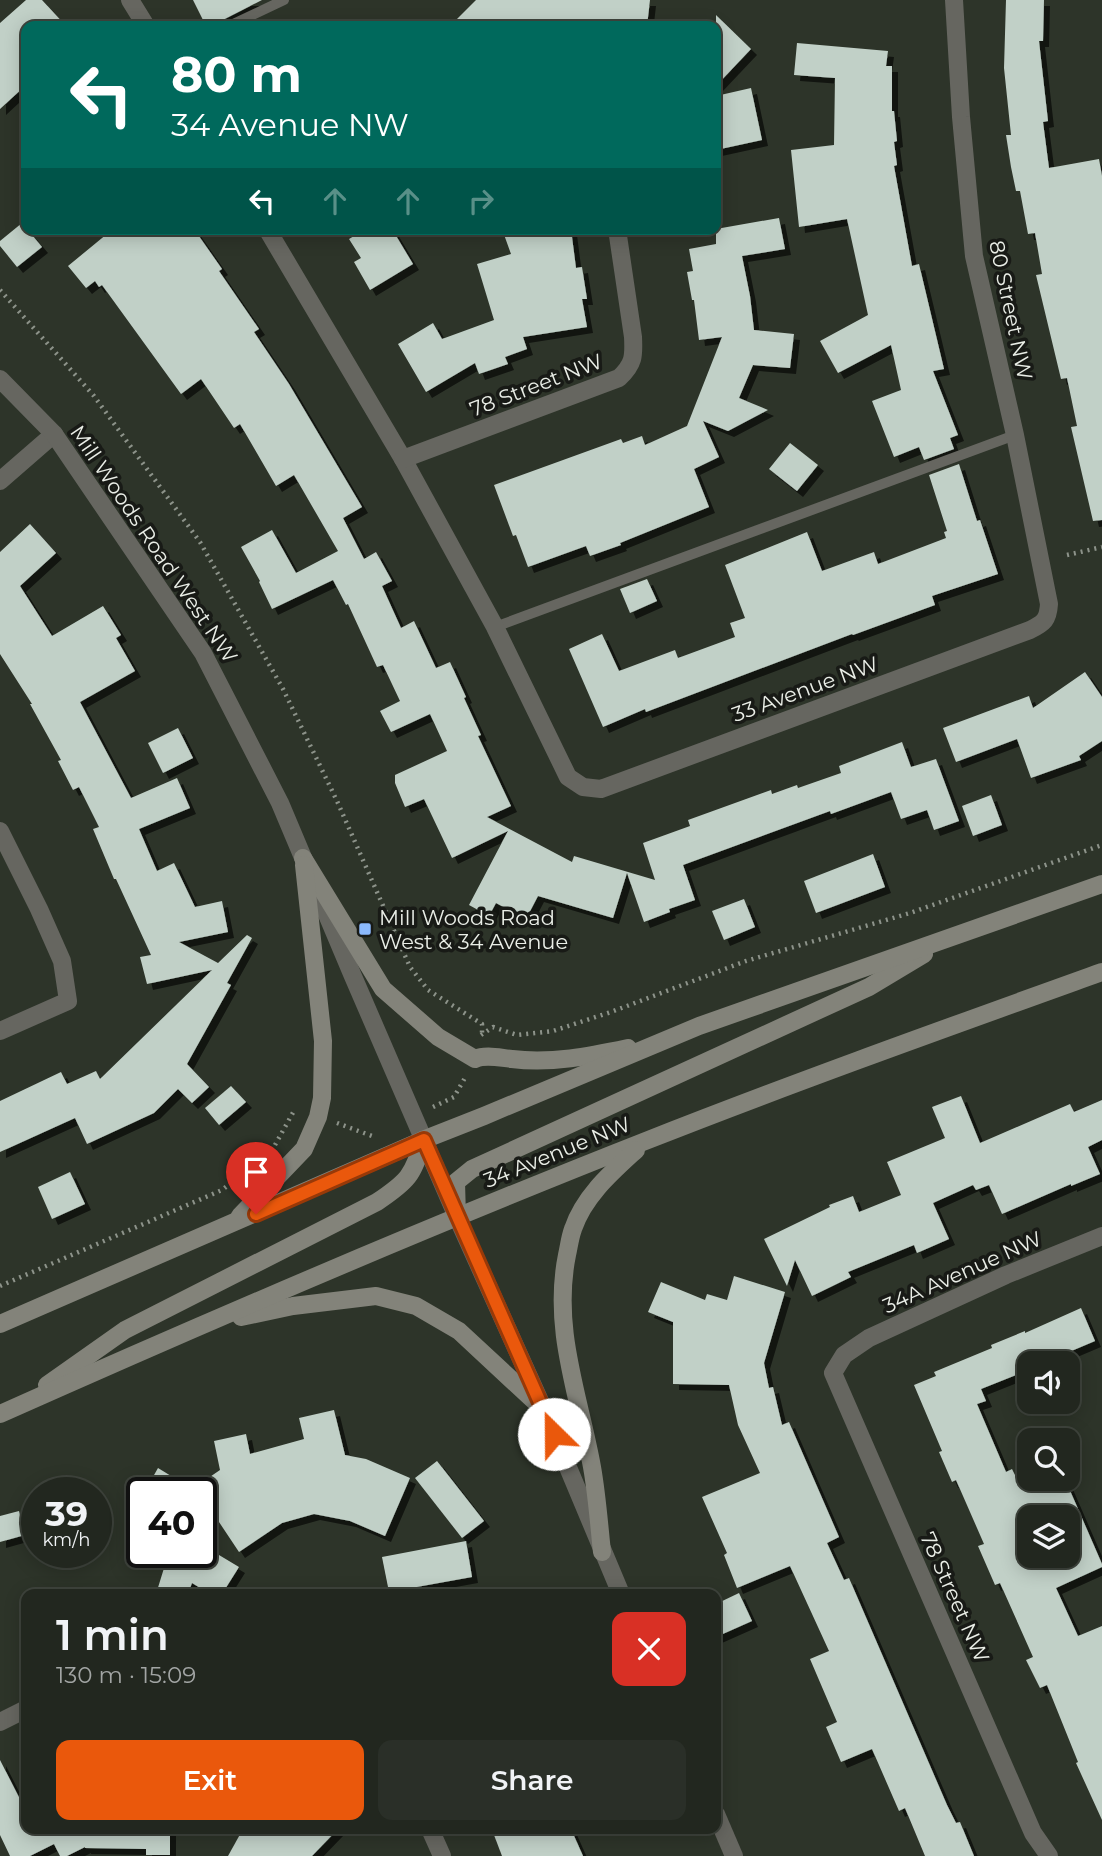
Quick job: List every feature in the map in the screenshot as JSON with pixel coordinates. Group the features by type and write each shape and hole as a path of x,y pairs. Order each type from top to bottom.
{"main road":[{"path":"303,858 383,989 438,1037 475,1059 481,1056 518,1060 571,1059 662,1042"},
{"path":"232,1224 304,1149 318,1116 322,1098 323,1041 303,858"},
{"path":"0,1324 424,1140 699,1026 1102,884"},
{"path":"457,1217 456,1182 472,1169 869,987 957,934"},
{"name":"34 Avenue NW","path":"8,1410 457,1217 644,1142 826,1072 1102,972"},
{"path":"8,1410 125,1330 377,1202 400,1187 410,1174 424,1140"},
{"path":"603,1552 592,1468 565,1347 562,1305 565,1267 573,1228 586,1202 603,1181 644,1142"},
{"path":"200,1326 293,1306 339,1300 376,1296 403,1302 416,1306 459,1331 544,1410"}],"street":[{"path":"130,0 143,21"},
{"name":"80 Street NW","path":"954,0 961,117 974,256 1015,435 1049,604 1048,614 1042,624"},
{"path":"271,235 403,459 495,627"},
{"name":"78 Street NW","path":"403,459 619,378 629,369 634,354 633,337 618,235"},
{"name":"Mill Woods Road West NW","path":"0,379 54,435 203,653 280,803 457,1217 544,1410 619,1589"},
{"path":"0,481 54,435"},
{"name":"33 Avenue NW","path":"495,627 568,777 583,787 601,789 1042,624"},
{"path":"0,831 62,961 68,1000 0,1031"},
{"name":"34A Avenue NW","path":"844,1355 870,1338 981,1286 1102,1236"},
{"name":"78 Street NW","path":"844,1355 833,1373 1033,1833 1049,1856"},
{"path":"0,1722 21,1712"},
{"path":"721,1826 734,1856"},
{"path":"432,1834 442,1856"}],"lane":[{"path":"240,21 284,0"},
{"path":"495,627 1015,435"}],"path":[{"path":"0,290 94,396 200,542 283,689 337,801 410,967 428,990 482,1024 482,1034"},
{"path":"1067,555 1102,547"}],"building":[{"path":"26,0 42,0 61,21 21,21 21,90 0,109 0,23"},
{"path":"193,0 262,0 221,21 204,21"},
{"path":"476,0 650,0 648,21 455,21"},
{"path":"1006,0 1044,0 1043,41 1039,41 1048,121 1043,122 1049,168 1099,159 1102,176 1102,520 1093,521 1071,427 1077,426 1067,378 1061,379 1036,275 1042,274 1035,233 1028,234 1020,191 1016,191 1011,167 1006,135 1011,135 1004,68"},
{"path":"716,15 751,49 721,81 721,21 716,21"},
{"path":"797,43 888,51 886,66 892,66 892,111 897,141 894,142 897,165 894,166 912,266 919,264 944,369 933,371 958,435 950,438 954,449 924,460 919,447 894,457 872,401 901,390 891,345 838,373 820,341 868,315 847,219 799,227 791,150 834,145 835,78 794,75"},
{"path":"751,88 762,140 721,149 721,95"},
{"path":"779,218 785,249 742,256 754,330 794,334 790,368 753,365 739,398 768,410 728,431 703,421 719,457 694,469 709,507 590,556 586,546 528,567 494,485 621,439 623,443 642,436 645,445 687,426 722,337 699,340 687,272 693,271 689,249 716,244 716,235 721,235 721,228"},
{"path":"21,224 21,235 32,235 42,247 17,267 0,246 0,241"},
{"path":"106,235 198,235 259,329 254,332 289,384 362,507 343,518 364,559 376,552 392,581 382,586 401,628 414,621 436,668 450,662 481,735 478,736 511,806 487,817 572,862 574,856 655,880 643,843 690,826 688,820 771,790 772,794 797,785 798,788 841,773 839,766 902,742 911,767 936,759 959,821 934,830 927,810 901,819 891,792 831,814 830,811 683,865 695,900 644,922 627,873 613,918 538,896 526,919 496,903 489,916 469,905 508,831 452,858 424,799 405,807 395,783 395,775 447,751 430,714 391,732 380,711 400,701 383,665 377,667 348,604 346,605 333,580 272,609 241,547 272,530 296,573 338,551 294,475 276,486 240,424 234,428 201,379 181,394 102,285 99,287 95,281 86,288 68,266"},
{"path":"356,235 396,235 413,264 370,290 354,262 361,258 349,239"},
{"path":"504,235 572,235 576,268 582,267 587,299 582,299 587,327 523,337 527,349 505,357 508,364 479,374 475,363 426,392 398,344 433,323 442,339 494,320 477,264 511,254"},
{"path":"790,443 818,465 797,491 769,469"},
{"path":"959,464 998,574 932,596 935,605 646,712 645,709 603,727 569,649 602,634 619,671 675,650 678,658 735,637 730,623 745,618 725,565 807,532 822,571 874,552 878,564 946,538 944,532 947,531 929,475"},
{"path":"30,524 56,553 20,586 52,636 103,606 121,635 116,638 135,671 80,702 131,798 177,778 190,808 139,829 157,871 174,863 195,907 222,901 228,932 179,942 218,963 247,935 252,938 227,983 231,985 187,1064 209,1087 192,1103 178,1089 154,1113 87,1144 75,1118 0,1152 0,1101 61,1072 67,1084 96,1071 100,1079 212,970 147,984 140,957 151,955 93,829 99,827 79,787 73,790 32,704 0,654 0,552"},
{"path":"647,579 657,601 630,613 620,589"},
{"path":"1085,672 1102,697 1102,741 1079,756 1081,760 1031,778 1017,739 956,762 943,728 1029,696 1033,708"},
{"path":"178,728 193,758 163,773 148,743"},
{"path":"991,795 1002,825 973,836 962,806"},
{"path":"873,854 885,887 816,913 804,881"},
{"path":"744,899 755,927 724,940 712,911"},
{"path":"231,1086 246,1102 219,1125 205,1108"},
{"path":"961,1096 980,1143 1070,1104 1074,1112 1102,1100 1102,1140 1088,1147 1100,1174 1002,1214 989,1185 976,1190 973,1185 933,1203 949,1239 917,1253 914,1245 848,1272 851,1277 812,1296 795,1260 787,1286 764,1239 830,1207 829,1205 853,1196 859,1212 901,1195 887,1162 945,1138 932,1107"},
{"path":"70,1172 85,1204 52,1219 38,1187"},
{"path":"734,1276 785,1292 764,1363 769,1388 773,1387 782,1425 789,1422 839,1537 827,1543 844,1580 849,1578 947,1805 956,1823 960,1822 974,1856 925,1856 905,1808 899,1811 872,1749 841,1762 826,1727 837,1722 810,1659 829,1651 790,1566 737,1588 724,1555 727,1553 702,1497 760,1473 738,1425 729,1385 673,1384 673,1322 648,1312 661,1282 705,1300 707,1294 727,1300"},
{"path":"1081,1308 1095,1341 1071,1351 1017,1351 1017,1375 981,1389 986,1401 977,1404 1006,1472 1012,1469 1017,1479 1017,1491 1070,1491 1076,1505 1017,1505 1017,1568 1080,1568 1080,1513 1102,1564 1102,1567 1056,1588 1078,1636 1102,1626 1102,1820 1076,1763 1078,1762 1047,1685 1040,1688 1026,1660 1033,1657 1000,1583 995,1585 978,1546 984,1544 956,1480 952,1482 914,1385 936,1376 934,1372"},
{"path":"334,1410 345,1455 366,1459 410,1478 385,1536 350,1521 314,1514 282,1523 239,1552 217,1519 217,1477 210,1477 220,1470 214,1441 246,1434 250,1454 304,1439 299,1418"},
{"path":"437,1461 484,1521 462,1538 415,1478"},
{"path":"158,1468 173,1477 153,1477"},
{"path":"19,1511 21,1536 0,1542 0,1516"},
{"path":"466,1541 472,1577 406,1589 388,1589 382,1557"},
{"path":"217,1554 239,1567 225,1589 202,1589 192,1583 190,1589 158,1589 164,1568 217,1568"},
{"path":"739,1593 752,1621 721,1635 721,1602"},
{"path":"0,1760 21,1801 21,1834 170,1834 170,1855 146,1855 146,1849 85,1847 67,1856 60,1856 54,1844 30,1856 10,1856 0,1835"},
{"path":"240,1834 333,1834 312,1856 228,1856"},
{"path":"573,1834 583,1856 502,1856 494,1835"}],"place":[{"name":"Mill Woods Road West & 34 Avenue","path":"365,929"}],"route":[{"path":"256,1214 424,1140 554,1434"}]}
